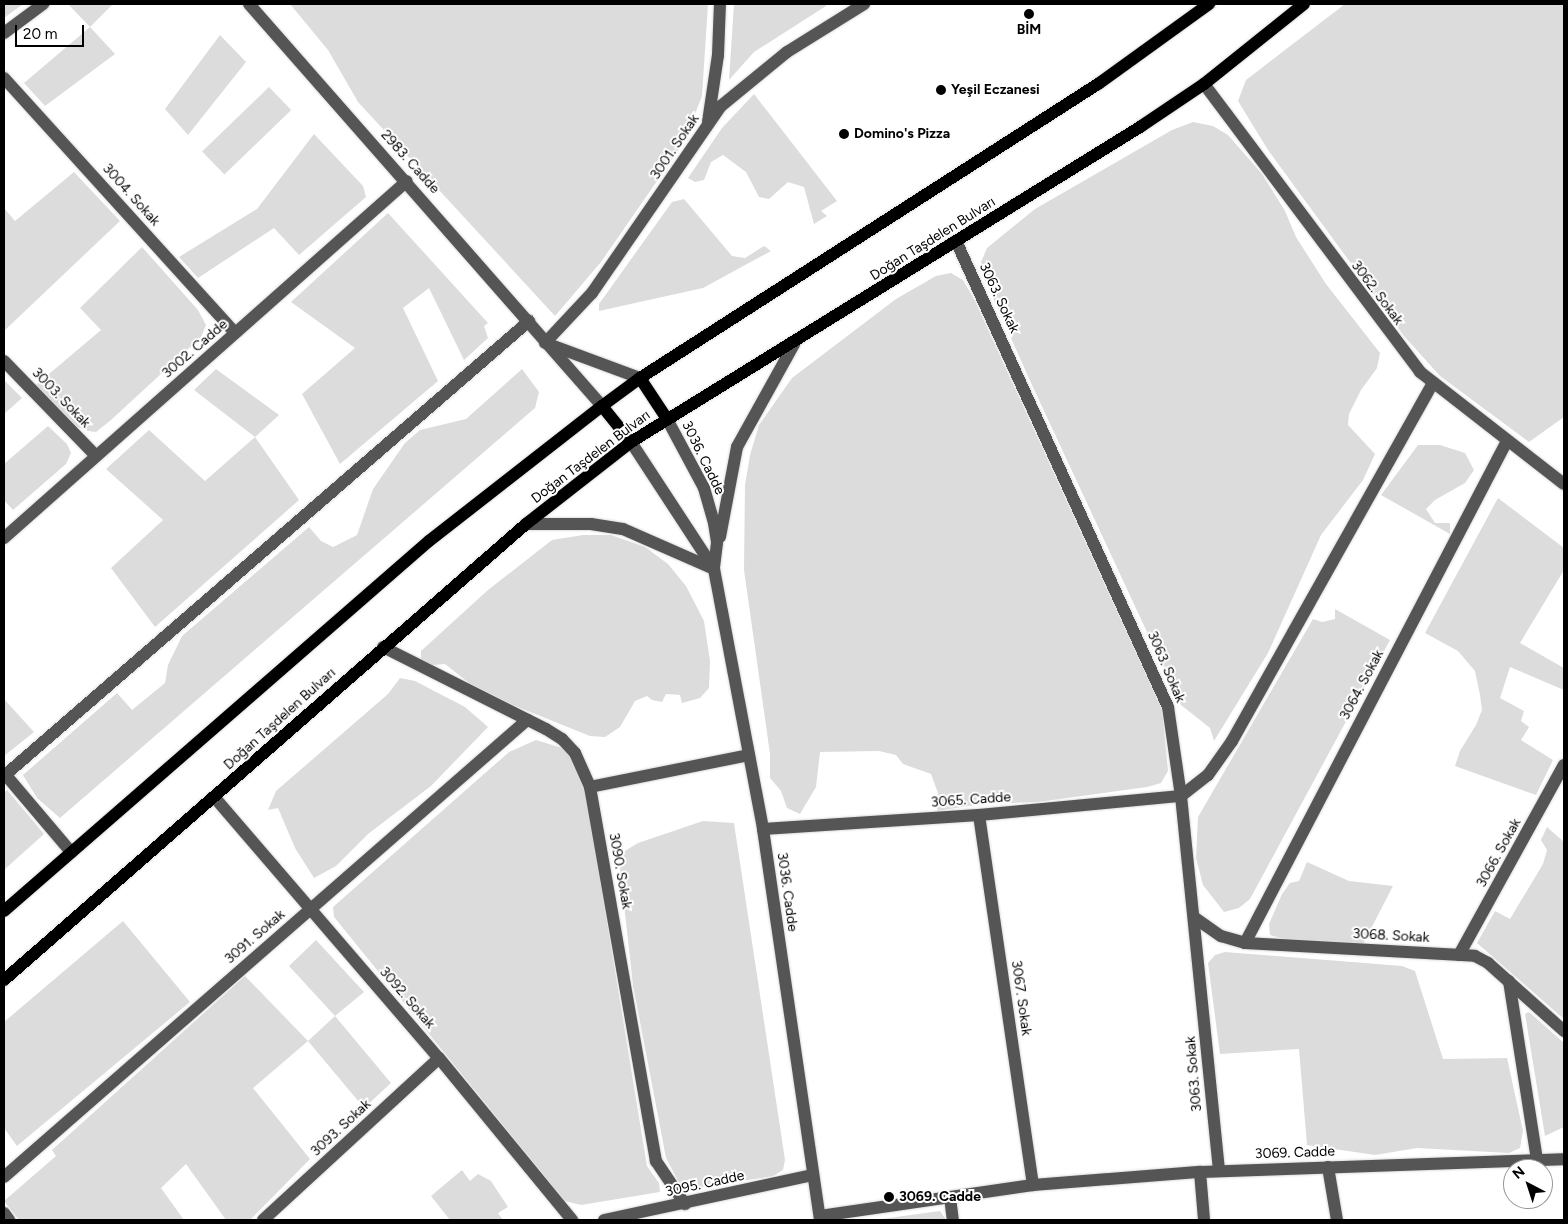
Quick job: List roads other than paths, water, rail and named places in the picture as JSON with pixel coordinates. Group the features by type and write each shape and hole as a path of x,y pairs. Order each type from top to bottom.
{"main road":[{"path":"4,911 454,520 602,406 640,378 1112,75 1209,4"},
{"name":"Doğan Taşdelen Bulvarı","path":"4,980 215,798 383,647 526,524 630,442 794,344 1204,84 1304,4"},
{"path":"640,378 667,419"},
{"path":"602,406 630,442"}],"street":[{"path":"4,33 43,4"},
{"name":"2983. Cadde","path":"248,4 407,181 529,321 545,343 602,406"},
{"path":"707,124 717,65 720,4"},
{"name":"3001. Sokak","path":"545,343 592,293 721,106 759,72 864,4"},
{"name":"3004. Sokak","path":"4,78 235,334"},
{"name":"3062. Sokak","path":"1204,84 1392,338 1433,384 1564,484"},
{"name":"3002. Cadde","path":"4,538 407,181"},
{"name":"3063. Sokak","path":"956,241 1164,695 1174,734 1195,918 1219,1171"},
{"path":"71,852 4,775 529,321"},
{"path":"545,343 640,378"},
{"path":"526,524 616,528 638,534 714,569 737,447 794,344"},
{"name":"3003. Sokak","path":"4,361 96,456"},
{"path":"1181,796 1208,775 1232,741 1433,384"},
{"name":"3036. Cadde","path":"667,419 695,469 710,504 717,543 714,569 763,829 820,1218"},
{"name":"3064. Sokak","path":"1245,943 1507,441"},
{"name":"3036. Cadde","path":"630,442 714,569"},
{"name":"3090. Sokak","path":"383,647 562,739 575,753 590,787 656,1161 685,1204"},
{"name":"3091. Sokak","path":"4,1176 527,720"},
{"path":"590,787 749,755"},
{"name":"3066. Sokak","path":"1459,955 1564,765"},
{"name":"3065. Cadde","path":"763,829 979,815 1181,796"},
{"name":"3092. Sokak","path":"215,798 439,1058 572,1220"},
{"name":"3067. Sokak","path":"979,815 1032,1185"},
{"name":"3068. Sokak","path":"1195,918 1221,936 1245,943 1475,956 1509,980 1564,1031"},
{"path":"1509,980 1537,1159"},
{"name":"3093. Sokak","path":"263,1220 439,1058"},
{"name":"3069. Cadde","path":"1537,1159 1564,1158"},
{"name":"3069. Cadde","path":"820,1218 1032,1185 1219,1171 1503,1160"},
{"path":"1328,1167 1337,1220"},
{"path":"1200,1172 1204,1220"},
{"name":"3095. Cadde","path":"604,1220 813,1175"},
{"path":"950,1197 953,1220"},
{"path":"4,1213 9,1220"}],"place":[{"name":"BİM","path":"1029,14"},
{"name":"Yeşil Eczanesi","path":"941,90"},
{"name":"Domino's Pizza","path":"844,134"},
{"name":"3069. Cadde","path":"889,1197"}]}
